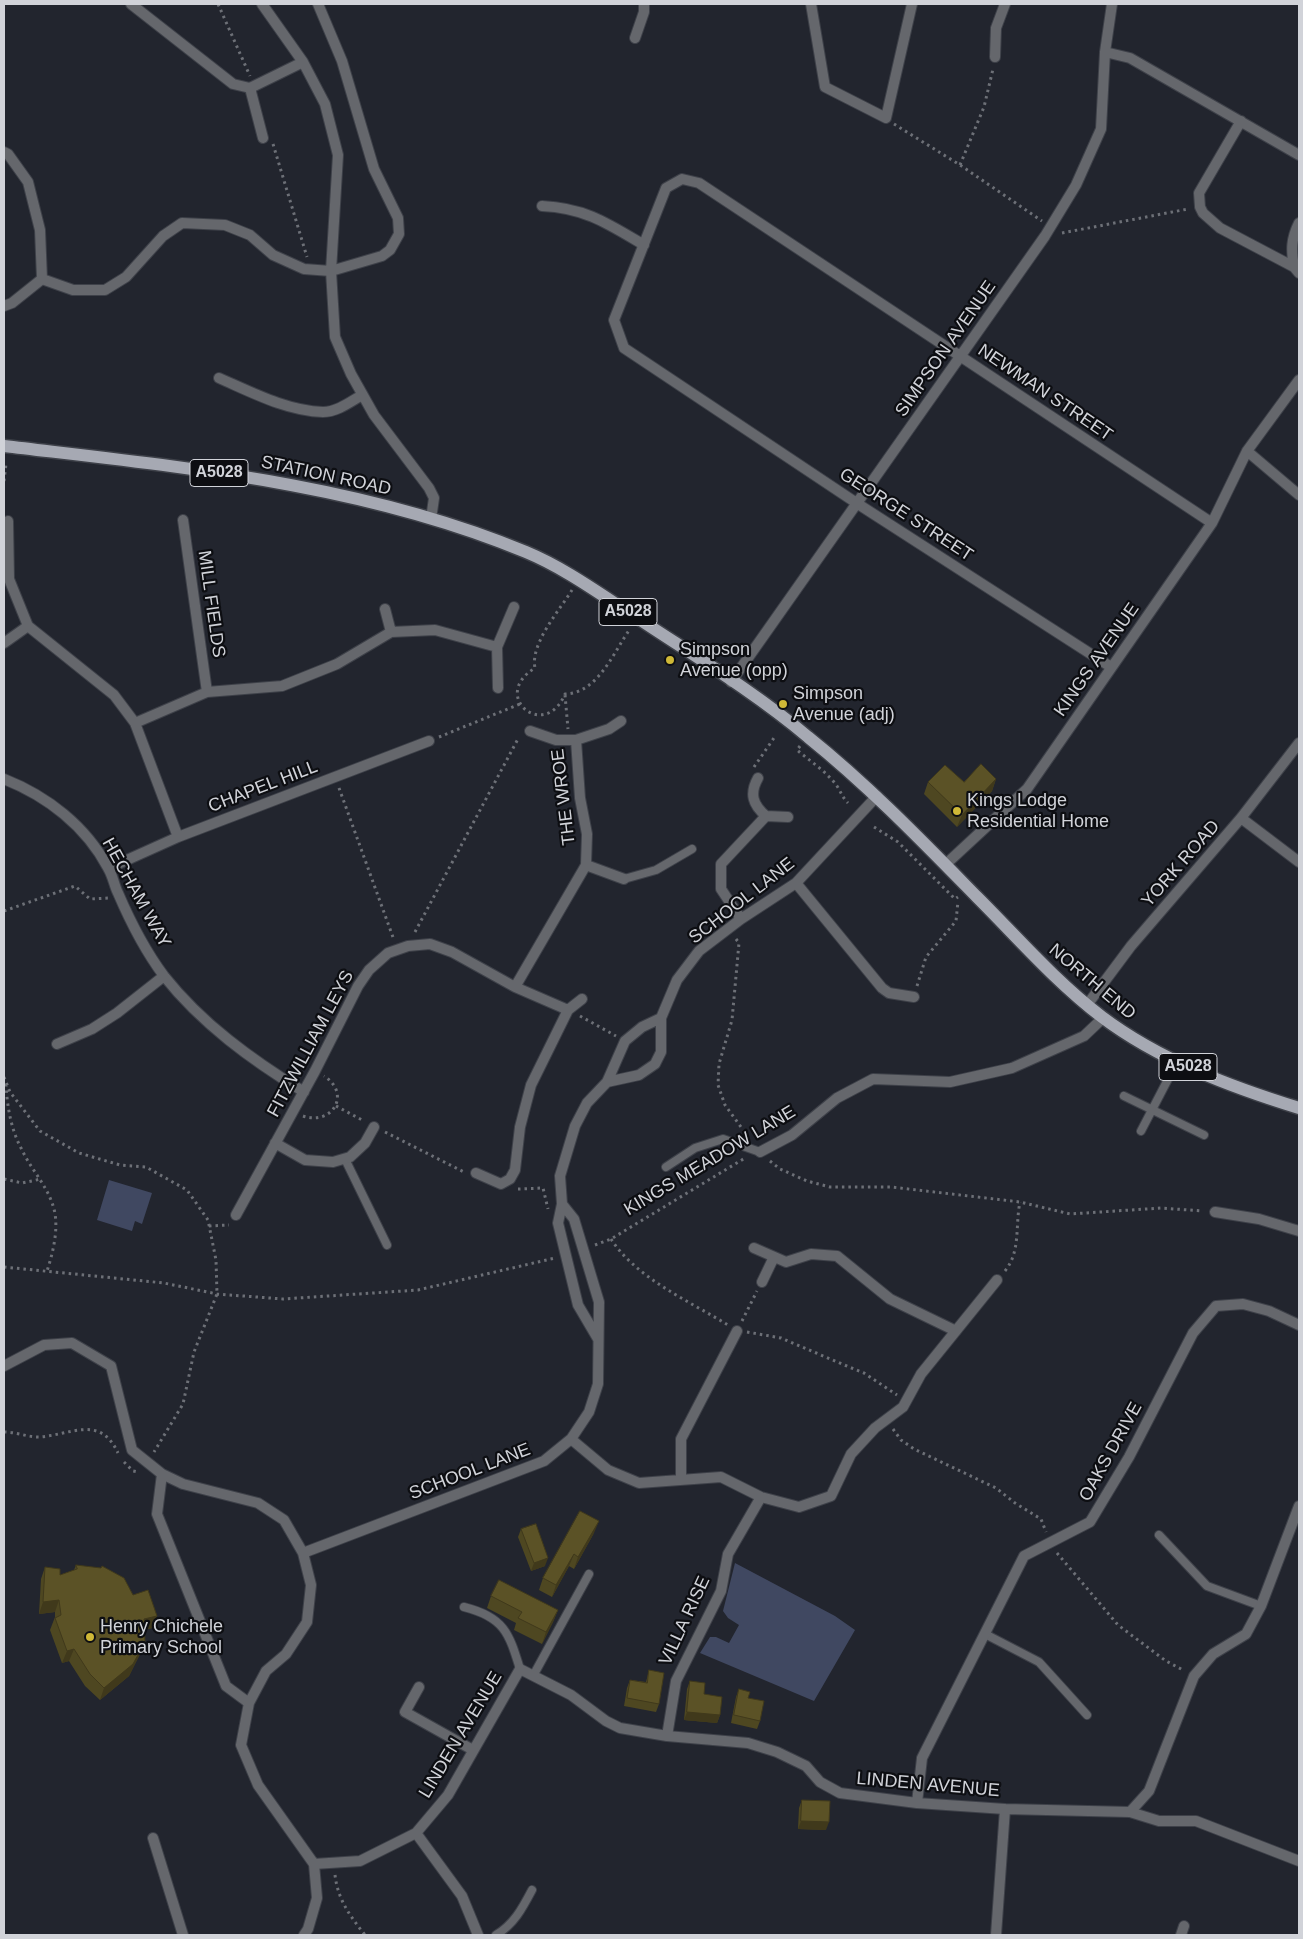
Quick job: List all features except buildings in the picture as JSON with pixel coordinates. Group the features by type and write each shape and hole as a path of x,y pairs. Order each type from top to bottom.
{"main road":[{"name":"STATION ROAD","path":"4,446 260,478 354,497 431,519"},
{"name":"A5028","path":"431,519 529,553 578,580 638,618 808,736 877,796 945,865"},
{"name":"NORTH END","path":"945,865 1050,973 1103,1018 1130,1036 1177,1062 1299,1108"}],"street":[{"path":"132,4 233,84 252,87 302,62"},
{"path":"262,4 302,62 325,104 338,155 331,271 335,337 362,395 387,434 429,488 434,498 431,519"},
{"path":"42,279 73,290 105,290 126,276 163,236 182,223 225,225 250,235 273,254 304,269 331,271 382,256 390,250 399,234 398,218 374,170 342,61 318,4"},
{"path":"635,38 644,12 644,4"},
{"path":"811,4 825,86 886,118 912,4"},
{"path":"995,56 996,28 1005,4"},
{"name":"SIMPSON AVENUE","path":"732,682 1051,227 1076,185 1101,129 1105,52 1112,4"},
{"path":"1105,52 1130,58 1299,155"},
{"path":"252,87 267,137"},
{"path":"1241,121 1199,193 1200,207 1203,213 1220,228 1297,270"},
{"path":"4,152 8,154 28,182 40,230 42,279"},
{"name":"NEWMAN STREET","path":"644,245 666,188 682,179 699,183 1212,523"},
{"path":"542,206 567,207 600,219 644,245"},
{"path":"1297,270 1290,250 1293,234 1299,223"},
{"name":"GEORGE STREET","path":"644,245 614,320 624,348 858,504 1111,667"},
{"path":"4,306 12,303 42,279"},
{"path":"218,378 278,403 324,412 339,408 362,395"},
{"name":"KINGS AVENUE","path":"945,865 1027,789 1212,523 1247,451 1299,380"},
{"path":"1247,451 1299,495"},
{"name":"MILL FIELDS","path":"183,520 207,692"},
{"path":"8,521 9,579 28,626 114,695 135,723 178,837"},
{"path":"498,688 497,646 514,607"},
{"path":"385,609 391,632"},
{"path":"4,643 28,626"},
{"path":"135,723 207,692 282,686 337,664 391,632 436,630 497,646"},
{"path":"572,740 609,730 621,720"},
{"name":"THE WROE","path":"515,987 586,865 587,834 572,740 556,740 527,727"},
{"name":"CHAPEL HILL","path":"109,868 178,837 430,741"},
{"name":"YORK ROAD","path":"1087,1005 1131,946 1241,818 1299,743"},
{"name":"HECHAM WAY","path":"4,778 28,788 61,810 89,839 109,868 118,893 164,976 204,1018 245,1054 304,1092"},
{"path":"758,778 752,794 754,806 766,816 788,817"},
{"name":"SCHOOL LANE","path":"661,1018 677,980 699,951 728,928 796,883 877,796"},
{"path":"741,919 721,889 721,864 766,816"},
{"path":"1241,818 1299,862"},
{"name":"THE WROE","path":"586,865 624,879"},
{"path":"796,883 882,988 889,993 914,997"},
{"path":"403,948 430,944 452,952 515,987 568,1010"},
{"name":"FITZWILLIAM LEYS","path":"236,1215 316,1071 358,986 381,959 403,948"},
{"name":"HECHAM WAY","path":"56,1044 92,1029 118,1013 164,976"},
{"path":"476,1173 501,1184 510,1179 515,1170 520,1127 532,1085 568,1010 582,999"},
{"path":"661,1018 661,1052 655,1064 640,1075 607,1082 625,1041 642,1027 661,1018"},
{"name":"KINGS MEADOW LANE","path":"760,1152 792,1136 837,1098 873,1079 950,1082 1012,1068 1084,1036 1103,1018"},
{"name":"SCHOOL LANE","path":"599,1340 578,1305 558,1223 562,1204 560,1176 575,1126 588,1102 607,1082"},
{"name":"FITZWILLIAM LEYS","path":"275,1143 305,1160 333,1162 350,1157 365,1143 374,1127"},
{"name":"SCHOOL LANE","path":"303,1553 544,1461 571,1439 589,1412 598,1384 599,1302 574,1219 562,1204"},
{"path":"1215,1212 1259,1220 1299,1231"},
{"path":"754,1248 786,1262 811,1254 837,1256 890,1300 956,1331"},
{"path":"762,1282 774,1257"},
{"path":"571,1439 608,1470 639,1483 721,1477 761,1497 800,1507 831,1496 851,1454 875,1428 903,1407 921,1374 997,1280"},
{"name":"OAKS DRIVE","path":"917,1803 922,1758 1024,1556 1090,1522 1129,1457 1193,1332 1216,1306 1243,1304 1269,1311 1299,1325"},
{"path":"681,1480 681,1439 737,1331"},
{"path":"4,1366 44,1345 72,1343 111,1366 132,1450 162,1474 183,1484 258,1503 284,1520 303,1553 310,1585 307,1622 286,1654 266,1671 249,1703 241,1746 258,1785 314,1864 317,1898 308,1929 304,1935"},
{"path":"162,1474 157,1514 226,1686 249,1703"},
{"name":"VILLA RISE","path":"667,1736 676,1681 721,1591 728,1554 761,1497"},
{"path":"1130,1812 1149,1791 1194,1676 1213,1654 1246,1634 1260,1606 1299,1506"},
{"name":"LINDEN AVENUE","path":"314,1864 360,1861 416,1833 448,1795 520,1669 571,1695 606,1721 620,1728 667,1736 748,1743 778,1752 806,1766 820,1782 840,1793 917,1803 1005,1809 1130,1812 1159,1821 1196,1821 1299,1861"},
{"path":"419,1687 405,1712 473,1750"},
{"path":"996,1935 1005,1809"},
{"path":"416,1833 462,1896 478,1935"},
{"path":"153,1838 182,1935"}],"lane":[{"path":"624,879 656,870 692,849"},
{"path":"1141,1131 1177,1062"},
{"path":"1124,1096 1204,1135"},
{"path":"666,1167 695,1148 709,1142 724,1139 760,1152"},
{"path":"345,1158 387,1245"},
{"path":"1159,1535 1206,1586 1260,1606"},
{"path":"533,1676 589,1574"},
{"path":"464,1607 477,1610 504,1628 511,1637 520,1669"},
{"path":"985,1634 1039,1662 1087,1715"},
{"path":"496,1935 507,1929 518,1916 532,1890"}],"path":[{"path":"218,4 252,87"},
{"path":"960,165 984,108 995,56"},
{"path":"886,118 1061,233 1200,207"},
{"path":"267,137 308,255 304,269"},
{"path":"4,481 6,464"},
{"path":"565,694 555,711 548,714 531,714 520,704 517,693 521,679 535,668 534,655 540,640 578,580"},
{"path":"565,694 574,694 590,686 638,618"},
{"path":"565,694 572,740"},
{"path":"430,741 520,704"},
{"path":"403,948 527,727 531,714"},
{"path":"758,778 750,773 776,734"},
{"path":"797,750 838,787 841,796 848,803"},
{"path":"335,778 403,948"},
{"path":"874,827 898,842 956,900 956,921 926,957 914,997"},
{"path":"4,911 75,886 90,899 101,900 118,893"},
{"path":"728,928 739,943 732,1020 719,1064 718,1085 725,1105 760,1152 780,1169 807,1181 830,1187 892,1187 1020,1202 1070,1214 1161,1208 1215,1212"},
{"path":"568,1010 625,1041"},
{"path":"293,1113 315,1119 325,1116 336,1106 338,1098 336,1088 331,1081 316,1071"},
{"path":"4,1077 10,1092 40,1131 80,1153 120,1165 146,1167 187,1190 208,1220 216,1260 217,1294 194,1352 183,1404 150,1456"},
{"path":"6,1081 7,1108 21,1148 41,1179 55,1211 55,1232 47,1271"},
{"path":"336,1106 462,1174 476,1173"},
{"name":"KINGS MEADOW LANE","path":"589,1242 591,1247 612,1239 730,1166 760,1152"},
{"path":"4,1179 22,1183 41,1179"},
{"path":"501,1184 503,1189 543,1188 549,1214"},
{"path":"997,1280 1007,1268 1014,1254 1020,1202"},
{"path":"612,1239 621,1255 637,1269 737,1331 781,1338 864,1374 906,1402"},
{"path":"4,1267 164,1282 217,1294 283,1299 418,1290 558,1258 556,1249"},
{"path":"737,1331 762,1282"},
{"path":"887,1420 901,1440 914,1449 996,1488 1015,1504 1041,1519 1049,1543 1118,1625 1166,1661 1194,1676"},
{"path":"4,1432 36,1437 78,1430 92,1430 102,1432 113,1441"},
{"path":"334,1863 337,1891 346,1911 365,1935"}],"shaded area":[{"path":"109,1180 152,1193 142,1224 135,1221 132,1231 97,1220"},
{"path":"735,1563 835,1616 855,1630 814,1701 700,1653 710,1637 716,1637 729,1643 739,1625 728,1618 723,1611"}],"place":[{"name":"Simpson Avenue (opp)","path":"670,660"},
{"name":"Simpson Avenue (adj)","path":"783,704"},
{"name":"Kings Lodge Residential Home","path":"957,811"},
{"name":"Henry Chichele Primary School","path":"90,1637"}]}
